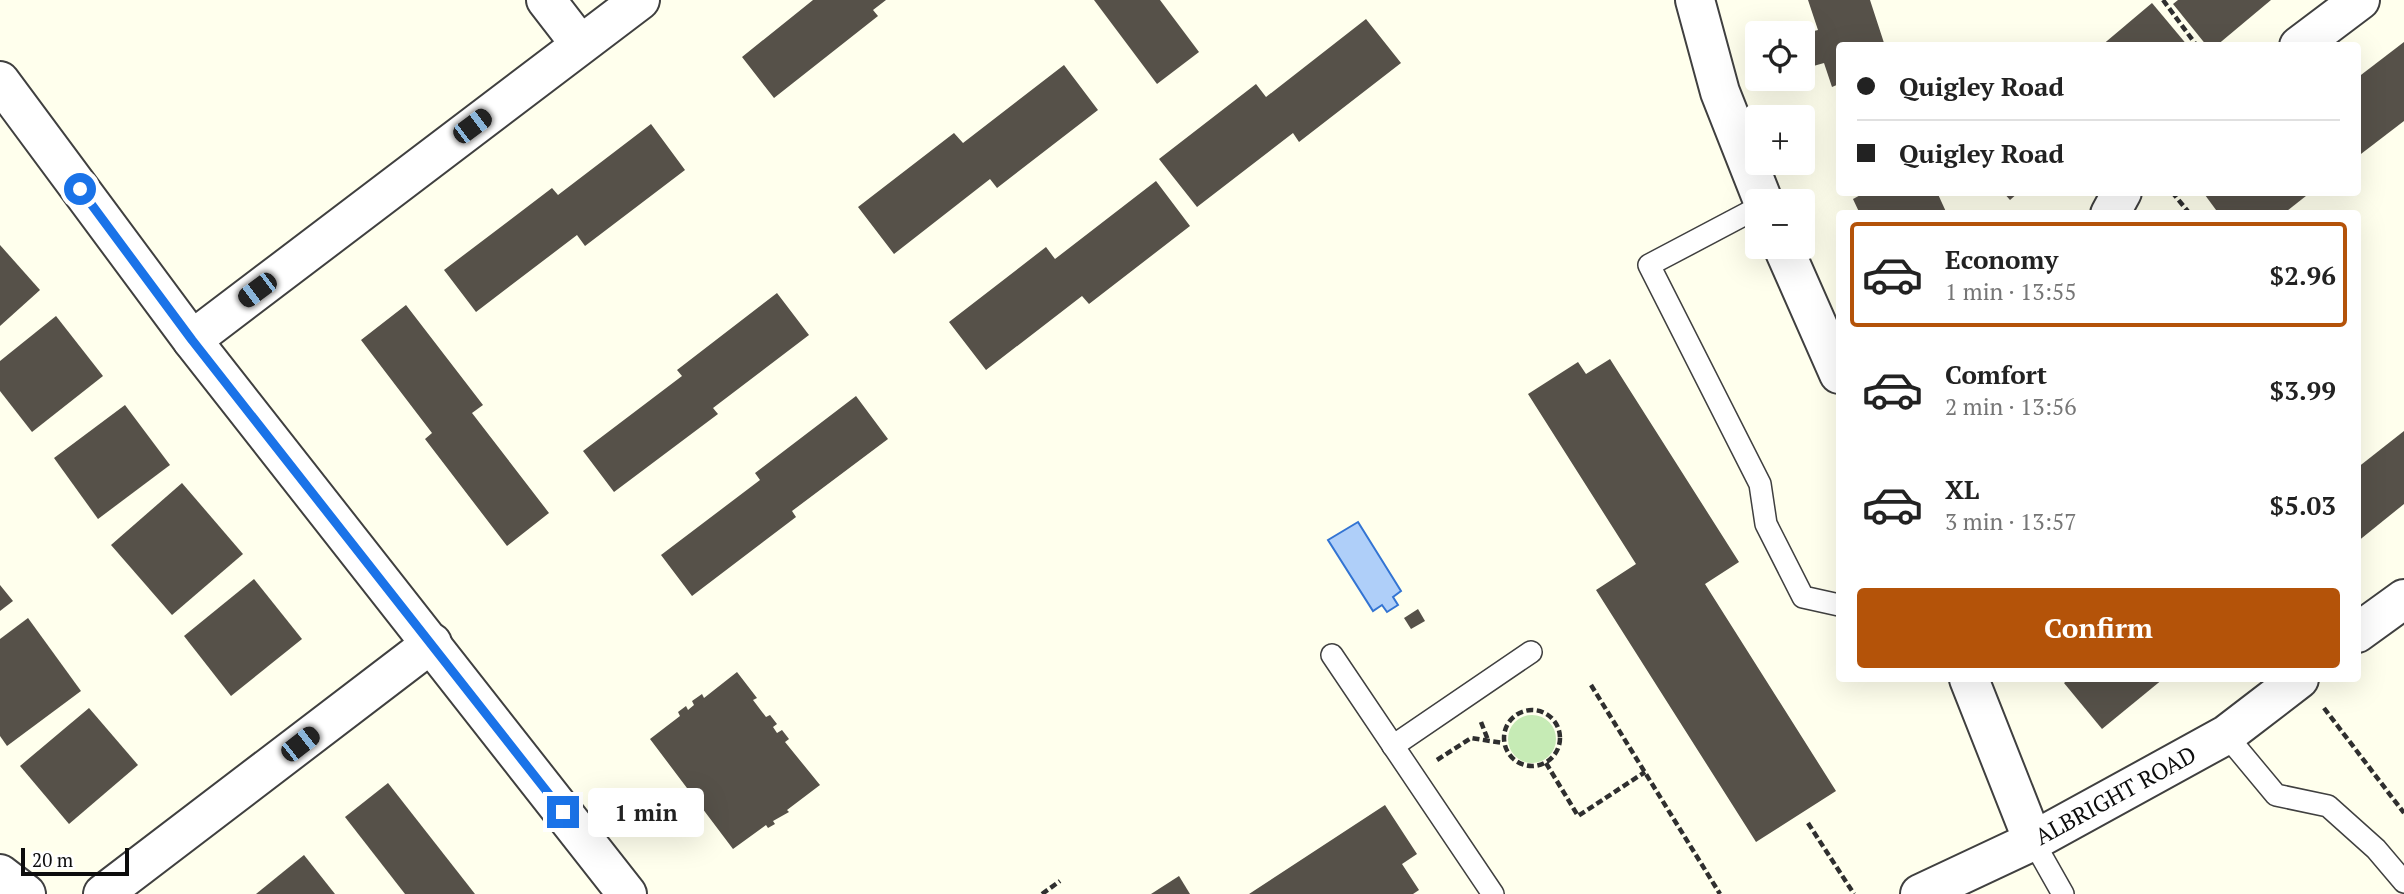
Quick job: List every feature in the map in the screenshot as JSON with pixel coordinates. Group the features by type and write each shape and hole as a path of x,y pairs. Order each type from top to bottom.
{"street":[{"path":"546,0 580,44"},
{"path":"192,340 640,0"},
{"path":"1695,0 1720,92 1758,189"},
{"path":"2304,42 2360,0"},
{"path":"0,81 192,340 627,894"},
{"path":"1788,259 1836,366"},
{"path":"2361,631 2404,599"},
{"path":"103,894 432,643"},
{"path":"1970,682 2033,841"},
{"name":"ALBRIGHT ROAD","path":"1920,894 2033,841 2308,689"}],"lane":[{"path":"1745,214 1648,265 1760,484 1766,524 1803,597 1836,604"},
{"path":"1393,746 1531,652"},
{"path":"1332,654 1493,894"},
{"path":"2226,735 2276,794 2328,806 2376,849 2404,882"},
{"path":"2033,841 2063,894"}],"path":[{"path":"2163,0 2194,42"},
{"path":"2175,196 2187,210"},
{"path":"1591,685 1720,894"},
{"path":"2308,689 2404,813"},
{"path":"1519,711 1547,713 1558,724 1560,738 1557,751 1546,763 1532,766 1519,764 1511,757 1503,743 1507,722 1519,711"},
{"path":"1413,776 1471,738 1503,743"},
{"path":"1546,763 1578,816 1645,772"},
{"path":"1808,823 1854,894"},
{"path":"1042,894 1060,881"}],"green space":[{"path":"1532,715 1549,722 1556,739 1549,756 1532,763 1515,756 1508,739 1515,722"}],"water":[{"path":"1358,522 1401,591 1393,597 1398,605 1387,612 1382,605 1373,611 1328,540"}],"building":[{"path":"813,0 886,0 873,10 878,16 774,98 742,57"},
{"path":"1094,0 1160,0 1199,52 1157,84"},
{"path":"1808,0 1870,0 1884,42 1836,42 1836,85 1832,87 1824,63 1815,66 1815,31 1818,30"},
{"path":"2178,0 2271,0 2221,42 2204,42 2173,4"},
{"path":"2152,3 2185,42 2106,42"},
{"path":"1366,19 1401,63 1299,142 1293,133 1197,207 1159,159 1256,84 1266,97"},
{"path":"2404,42 2404,121 2361,154 2361,75"},
{"path":"1064,65 1098,110 997,188 990,179 894,254 858,207 954,133 963,143"},
{"path":"651,124 685,170 585,246 577,235 476,312 444,270 552,188 558,195"},
{"path":"1156,181 1190,226 1089,304 1082,296 986,370 949,322 1046,247 1055,259"},
{"path":"1859,196 1939,196 1945,210 1858,210 1853,199"},
{"path":"2206,196 2306,196 2288,210 2216,210"},
{"path":"0,245 40,290 0,326"},
{"path":"777,293 809,335 713,408 718,414 614,492 583,451 682,376 677,370"},
{"path":"406,305 483,405 472,413 549,513 507,546 425,439 432,433 361,340"},
{"path":"56,316 103,376 32,432 0,391 0,361"},
{"path":"1610,359 1739,562 1705,584 1836,791 1756,842 1596,590 1636,564 1528,394 1578,362 1586,374"},
{"path":"856,396 888,439 792,511 796,517 692,596 661,555 760,480 755,473"},
{"path":"125,405 170,465 98,519 54,458"},
{"path":"2404,431 2404,504 2361,539 2361,465"},
{"path":"182,483 243,554 172,615 111,545"},
{"path":"254,579 302,639 231,696 184,636"},
{"path":"0,585 13,601 0,611"},
{"path":"1418,609 1425,621 1411,629 1404,618"},
{"path":"28,618 81,691 7,746 0,736 0,639"},
{"path":"737,672 757,698 753,700 766,717 770,715 777,724 773,727 777,733 782,730 789,739 785,742 820,785 787,810 789,812 773,821 775,824 768,828 766,825 733,849 650,739 680,716 678,712 686,706 688,710 694,705 692,701 702,694 704,698"},
{"path":"2065,682 2159,682 2102,729"},
{"path":"89,708 138,765 69,824 20,766"},
{"path":"388,783 475,894 405,894 345,817"},
{"path":"1385,805 1417,854 1402,864 1419,890 1413,894 1249,894"},
{"path":"304,855 335,894 256,894"},
{"path":"1179,876 1190,894 1151,894"}],"route":[{"path":"80,189 192,340 563,812"}]}
